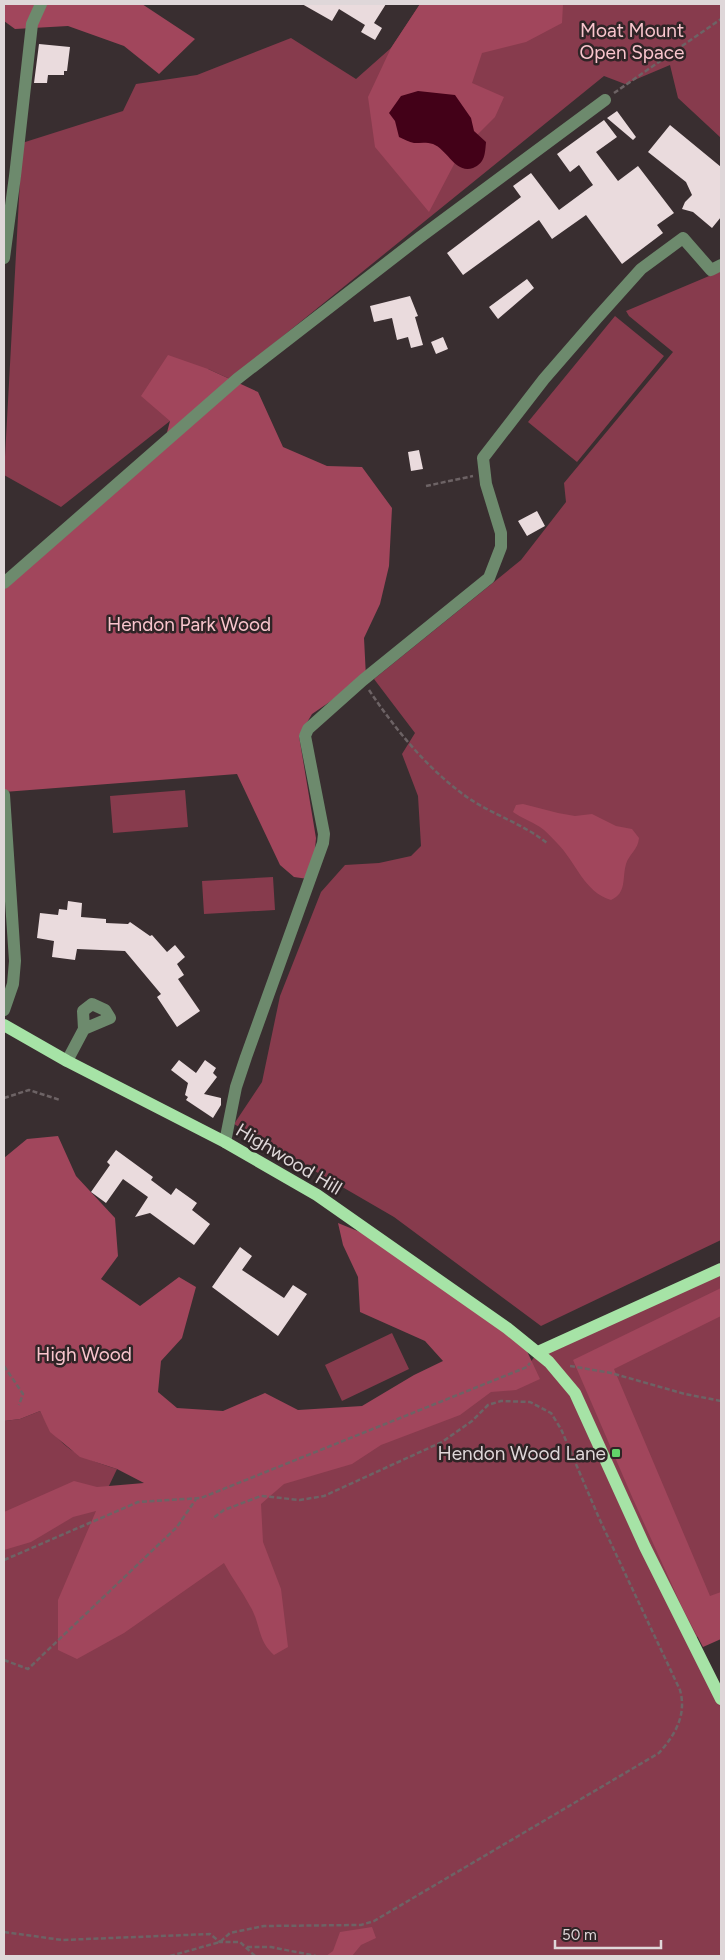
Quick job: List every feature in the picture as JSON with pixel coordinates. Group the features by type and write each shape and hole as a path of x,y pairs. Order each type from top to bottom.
{"main road":[{"name":"Highwood Hill","path":"4,1025 225,1142 317,1195 538,1352 549,1362 575,1392 645,1547 721,1699"},
{"path":"538,1352 721,1269"}],"street":[{"path":"4,258 16,176 28,51 32,24 41,4"},
{"path":"4,583 237,379 419,238 605,100"},
{"path":"225,1142 236,1087 323,843 324,834 305,736 312,723 489,578 501,548 501,534 484,474 483,458 486,451 544,379 641,270 683,238 711,270 721,265"},
{"path":"4,795 15,961 13,984 4,1010"},
{"path":"67,1060 84,1029"}],"path":[{"path":"605,100 632,79 721,19"},
{"path":"426,486 484,474"},
{"path":"363,680 391,722 436,771 464,795 535,833 547,843"},
{"path":"4,1098 14,1093 29,1090 60,1100"},
{"path":"4,1560 138,1502 196,1499 527,1367 538,1352"},
{"path":"549,1362 611,1373 685,1394 721,1401"},
{"path":"4,1366 23,1394 19,1405"},
{"path":"212,1519 224,1510 261,1496 300,1500 324,1496 442,1442 472,1421 488,1405 514,1400 540,1406 551,1413 561,1429 599,1518 680,1690 683,1706 672,1738 659,1753 374,1921 361,1925 264,1926 230,1933 220,1942"},
{"path":"4,1660 28,1669 170,1534 196,1499"},
{"path":"4,1932 62,1940 210,1934 220,1942"},
{"path":"170,1956 220,1942 240,1942 255,1956"},
{"path":"246,1946 271,1948 316,1956"}],"green space":[{"path":"4,4 142,4 195,39 159,74 124,46 68,26 15,29 4,21"},
{"name":"Moat Mount Open Space","path":"420,4 721,4 721,138 678,98 670,65 625,84 604,76 230,379 208,369 170,421 61,507 4,475 22,143 123,111 136,84 197,75 291,38 356,79 391,48"},
{"path":"420,4 563,4 562,23 526,42 482,53 472,83 504,97 495,117 461,151 429,212 375,147 368,97 391,48"},
{"path":"721,271 721,1240 541,1326 394,1217 234,1124 262,1082 280,996 321,892 345,865 379,863 411,856 421,846 418,796 402,754 415,733 374,679 521,560 566,502 564,483 673,352 629,316 626,311"},
{"path":"615,316 664,356 577,462 528,422"},
{"name":"Hendon Park Wood","path":"168,355 208,369 258,392 283,447 327,466 362,467 392,508 389,566 380,604 364,638 366,677 312,714 299,736 316,838 314,860 308,879 294,877 280,865 237,774 4,792 4,583 164,444 170,421 141,396"},
{"path":"185,790 188,827 113,833 110,796"},
{"path":"523,804 575,816 592,814 616,826 632,829 639,838 635,849 627,861 620,893 611,900 594,890 581,876 564,851 546,832 513,812 516,805"},
{"path":"273,877 275,910 204,914 202,881"},
{"name":"High Wood","path":"58,1136 76,1176 115,1218 118,1256 101,1279 140,1306 179,1277 196,1287 182,1338 161,1361 158,1392 177,1408 223,1411 265,1393 298,1410 362,1406 414,1375 443,1361 425,1341 360,1312 358,1277 343,1245 338,1223 392,1245 526,1349 540,1379 516,1390 491,1392 460,1415 381,1445 352,1464 284,1484 261,1504 263,1542 281,1589 288,1647 274,1655 265,1644 247,1600 224,1563 124,1633 77,1659 58,1650 58,1600 96,1511 73,1517 31,1542 4,1550 4,1512 74,1481 97,1487 144,1483 117,1469 80,1457 50,1432 40,1411 20,1419 4,1421 4,1158 27,1139"},
{"path":"721,1269 721,1626 692,1639 721,1699 721,1956 4,1956 4,1421 20,1419 40,1411 55,1435 71,1450 91,1460 117,1469 97,1511 138,1502 527,1367 538,1352"},
{"path":"721,1288 721,1316 614,1369 710,1596 721,1592 721,1639 703,1647 682,1607 633,1499 573,1360"},
{"path":"392,1333 409,1369 342,1401 325,1365"},
{"path":"372,1927 376,1938 361,1945 352,1956 326,1956 333,1951 340,1932"}],"shaded area":[{"path":"418,91 455,95 471,118 474,131 486,142 485,154 480,164 473,168 461,168 433,144 414,143 399,137 395,121 389,113 401,96"}],"building":[{"path":"302,4 386,4 374,23 382,28 375,40 361,32 365,25 339,9 332,21"},
{"path":"39,44 70,47 67,71 64,71 64,75 48,75 47,83 34,83"},
{"path":"617,111 636,137 633,140 607,118"},
{"path":"604,120 617,137 596,152 618,181 638,166 674,213 657,225 663,233 622,264 586,215 552,239 539,220 463,275 447,253 521,197 513,186 531,173 559,210 593,185 579,165 570,172 557,154"},
{"path":"670,125 721,167 721,217 712,228 693,212 682,209 685,202 692,195 686,182 648,152"},
{"path":"527,279 534,288 498,319 489,307"},
{"path":"410,296 418,316 415,317 423,345 411,348 408,337 397,340 392,318 374,322 370,306"},
{"path":"443,337 448,349 436,354 431,342"},
{"path":"419,450 423,469 411,471 408,452"},
{"path":"537,511 545,526 527,536 518,521"},
{"path":"68,901 82,903 81,917 106,919 106,923 128,924 130,922 150,936 152,935 167,952 175,945 185,957 177,964 184,975 178,979 200,1011 177,1027 157,997 161,994 125,951 77,949 75,960 52,957 54,941 37,938 40,913 58,915 59,909 67,910"},
{"path":"179,1060 196,1073 205,1060 216,1068 213,1073 217,1077 204,1094 221,1098 221,1105 213,1118 186,1100 188,1097 185,1095 188,1083 171,1070"},
{"path":"116,1150 153,1177 151,1180 171,1195 176,1188 197,1203 192,1210 210,1224 194,1245 150,1213 135,1217 148,1197 123,1179 106,1203 91,1192 110,1165 107,1162"},
{"path":"240,1247 252,1256 242,1270 284,1298 293,1285 307,1294 278,1336 212,1287"}],"place":[{"name":"Hendon Wood Lane","path":"616,1453"}]}
